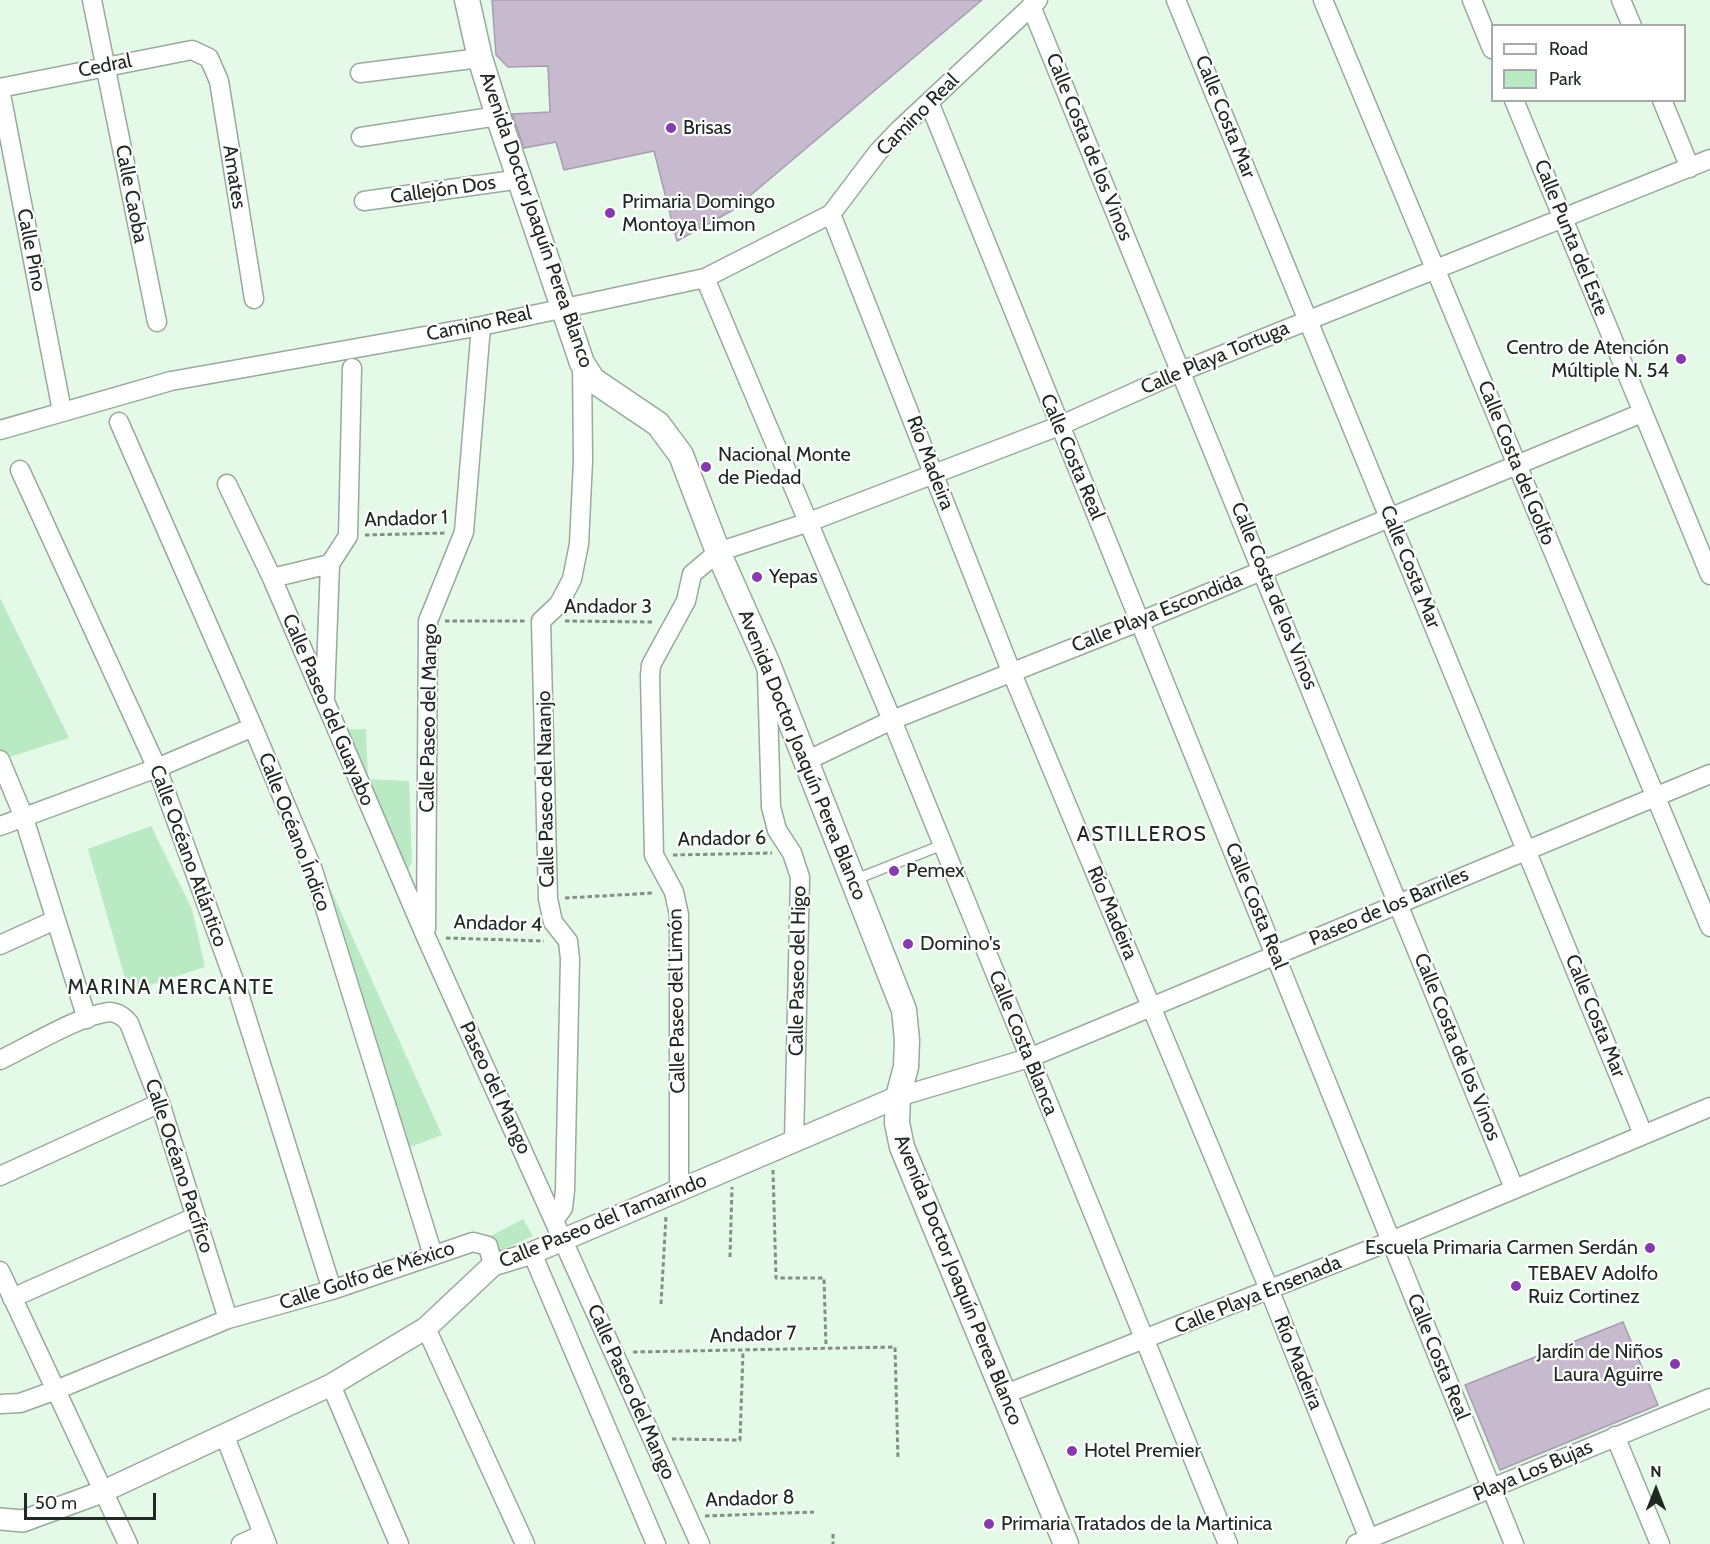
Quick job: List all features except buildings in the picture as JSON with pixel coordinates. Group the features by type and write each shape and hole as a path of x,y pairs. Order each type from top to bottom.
{"main road":[{"name":"Avenida Doctor Joaquín Perea Blanco","path":"467,0 480,58 498,116 582,363 593,380 642,411 671,440 681,455 717,552 767,662 854,880 904,1010 907,1040 906,1067 898,1097 897,1123 902,1148 1066,1544"}],"street":[{"name":"Calle Caoba","path":"92,0 157,322"},
{"name":"Calle Costa Mar","path":"1176,0 1643,1134"},
{"name":"Calle Costa del Golfo","path":"1323,0 1437,268 1516,465 1710,927"},
{"path":"1472,0 1491,47"},
{"path":"1621,0 1631,24"},
{"name":"Camino Real","path":"0,430 171,381 481,326 561,306 705,278 831,214 878,152 1035,3"},
{"name":"Calle Costa de los Vinos","path":"1035,3 1514,1188"},
{"name":"Cedral","path":"0,88 192,50 209,58"},
{"name":"Amates","path":"209,58 219,81 254,299"},
{"path":"360,72 480,58"},
{"name":"Calle Pino","path":"0,88 62,411"},
{"name":"Calle Costa Real","path":"929,102 1059,426 1142,621 1514,1544"},
{"name":"Calle Punta del Este","path":"1515,102 1710,574"},
{"path":"1663,102 1690,168"},
{"path":"361,137 498,116"},
{"name":"Calle Playa Tortuga","path":"717,552 809,522 1059,426 1182,371 1308,319 1710,159"},
{"name":"Callejón Dos","path":"364,201 521,179"},
{"name":"Río Madeira","path":"831,214 1011,671 1269,1289 1365,1542"},
{"name":"Calle Costa Blanca","path":"705,278 892,720 1228,1544"},
{"name":"Calle Paseo del Mango","path":"426,937 428,621 464,532 481,326"},
{"path":"541,621 559,604 572,579 579,543 583,461 582,363"},
{"path":"324,702 330,564 348,536 352,368"},
{"name":"Calle Playa Escondida","path":"807,760 892,720 1142,621 1642,413"},
{"name":"Calle Océano Índico","path":"119,422 313,870 433,1255"},
{"name":"Calle Océano Atlántico","path":"20,470 157,768 238,994 332,1290"},
{"name":"Calle Paseo del Guayabo","path":"227,484 272,578 426,937"},
{"name":"Calle Paseo del Limón","path":"673,1193 679,915 674,892 654,855 651,664 686,601 692,574 717,552"},
{"path":"272,578 330,564"},
{"name":"Calle Paseo del Naranjo","path":"541,621 548,899 553,922 568,941"},
{"name":"Calle Paseo del Higo","path":"767,662 771,807 777,830 792,853 800,878 794,1141"},
{"path":"0,826 23,815 157,768 253,727"},
{"path":"0,760 23,815 87,1019 0,1060"},
{"name":"Paseo de los Barriles","path":"898,1097 1029,1058 1710,774"},
{"path":"0,945 55,920"},
{"name":"Paseo del Mango","path":"426,937 555,1219 562,1240"},
{"path":"555,1219 563,1208 565,1190 570,959 568,941"},
{"name":"Calle Océano Pacífico","path":"87,1019 111,1012 123,1016 135,1034 160,1103 228,1319"},
{"name":"Calle Paseo del Tamarindo","path":"0,1519 23,1521 102,1492 331,1385 426,1328 493,1265 531,1253 898,1097"},
{"path":"0,1176 160,1103"},
{"name":"Calle Playa Ensenada","path":"1003,1395 1391,1241 1710,1107"},
{"path":"12,1298 195,1217"},
{"name":"Calle Paseo del Mango","path":"562,1240 700,1544"},
{"name":"Calle Golfo de México","path":"0,1404 20,1403 56,1390 228,1319 332,1290 473,1242 488,1246 493,1265"},
{"name":"Calle Paseo del Mango","path":"531,1253 657,1544"},
{"path":"0,1271 128,1544"},
{"path":"426,1328 525,1544"},
{"path":"331,1385 399,1544"},
{"name":"Playa Los Bujas","path":"1365,1542 1710,1398"},
{"path":"224,1434 265,1539 241,1544"},
{"path":"1615,1436 1659,1544"}],"lane":[{"path":"854,880 942,845"}],"path":[{"name":"Andador 1","path":"348,536 464,532"},
{"name":"Andador 3","path":"428,621 674,622"},
{"name":"Andador 6","path":"654,855 792,853"},
{"path":"548,899 674,892"},
{"name":"Andador 4","path":"426,937 568,941"},
{"path":"773,1150 776,1278 824,1278 826,1347"},
{"path":"730,1257 732,1168"},
{"path":"661,1304 673,1193"},
{"name":"Andador 7","path":"613,1352 895,1347 898,1459"},
{"path":"652,1438 740,1440 743,1351"},
{"name":"Andador 8","path":"687,1516 814,1512"},
{"path":"833,1534 833,1544"}],"green space":[{"path":"0,598 69,738 0,760"},
{"path":"366,729 368,779 409,781 412,862 407,871 330,730"},
{"path":"151,826 192,909 205,967 129,992 88,849"},
{"path":"322,870 442,1135 395,1153"},
{"path":"523,1219 533,1236 497,1252 489,1237"}],"place":[{"name":"Brisas","path":"671,128"},
{"name":"Primaria Domingo Montoya Limon","path":"610,213"},
{"name":"Centro de Atención Múltiple N. 54","path":"1681,359"},
{"name":"Nacional Monte de Piedad","path":"706,467"},
{"name":"Yepas","path":"757,577"},
{"name":"Pemex","path":"894,871"},
{"name":"Domino's","path":"908,944"},
{"name":"Escuela Primaria Carmen Serdán","path":"1650,1248"},
{"name":"TEBAEV Adolfo Ruiz Cortinez","path":"1516,1286"},
{"name":"Jardín de Niños Laura Aguirre","path":"1675,1364"},
{"name":"Hotel Premier","path":"1072,1451"},
{"name":"Primaria Tratados de la Martinica","path":"989,1524"}],"district":[{"name":"ASTILLEROS","path":"1142,835"},
{"name":"MARINA MERCANTE","path":"171,988"}]}
